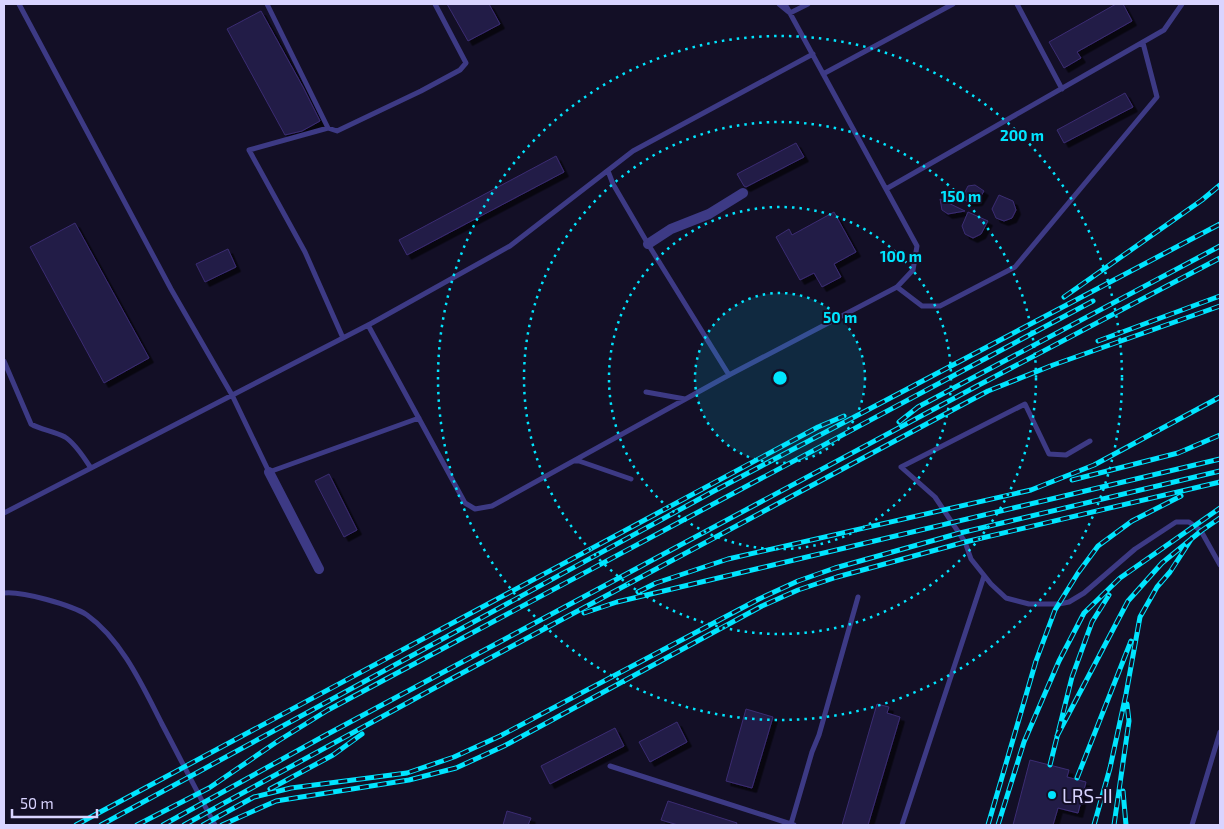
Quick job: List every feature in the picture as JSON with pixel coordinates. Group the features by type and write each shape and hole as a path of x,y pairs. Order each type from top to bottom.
{"street":[{"path":"648,244 671,230 709,214 743,193"},
{"path":"269,472 319,569"}],"lane":[{"path":"19,4 171,289 232,395 269,472 419,418"},
{"path":"267,4 328,128"},
{"path":"343,338 305,252 249,150 328,128 337,132 422,91 460,70 466,63 435,4"},
{"path":"779,4 790,13"},
{"path":"368,325 465,503 475,509 492,506 729,375 897,287 912,270 917,246 785,4"},
{"path":"790,13 808,4"},
{"path":"823,74 953,4"},
{"path":"1017,4 1062,89"},
{"path":"886,189 1164,30 1182,4"},
{"path":"897,287 922,306 940,306 1015,267 1157,97 1142,43"},
{"path":"4,513 368,325 510,246 633,151 813,54"},
{"path":"608,171 613,184 648,244 729,375"},
{"path":"4,360 31,424 65,438 76,448 91,468"},
{"path":"646,392 686,399"},
{"path":"1090,441 1066,455 1049,454 1025,404 901,467 935,497 965,542 971,559 990,584 1006,598 1029,604 1069,602 1084,594 1135,549 1176,522 1189,522 1201,531 1220,565"},
{"path":"572,461 579,461 631,479"},
{"path":"902,825 984,576"},
{"path":"4,592 13,592 50,600 87,615 112,638 134,670 215,825"},
{"path":"610,766 792,825 858,597"},
{"path":"1192,825 1220,732"}],"building":[{"path":"447,4 489,4 500,24 468,41"},
{"path":"1116,4 1123,4 1132,21 1077,52 1081,58 1064,68 1049,42"},
{"path":"261,11 320,121 302,131 285,135 227,29"},
{"path":"1125,93 1133,107 1064,143 1057,130"},
{"path":"796,143 804,157 746,187 744,186 737,174"},
{"path":"556,156 564,172 407,255 399,240"},
{"path":"975,185 984,191 978,201 967,202 965,192 968,186"},
{"path":"999,195 1013,201 1016,210 1012,218 1004,221 996,218 992,209"},
{"path":"940,199 965,211 948,214 942,210"},
{"path":"834,212 856,252 834,264 841,277 822,287 814,273 800,280 776,237 789,229 792,235"},
{"path":"968,212 988,221 981,234 973,238 965,234 962,226"},
{"path":"75,223 149,358 104,383 30,247"},
{"path":"228,249 236,267 205,282 196,264"},
{"path":"329,474 357,530 344,537 315,481"},
{"path":"877,704 889,707 887,713 900,717 868,825 842,825"},
{"path":"746,709 773,717 752,788 726,781"},
{"path":"677,722 687,742 650,762 639,742"},
{"path":"615,728 624,746 550,784 541,766"},
{"name":"LRS-II","path":"1030,760 1069,770 1067,777 1086,782 1078,813 1058,808 1053,825 1013,825"},
{"path":"668,801 737,823 736,825 678,825 661,820"},
{"path":"507,811 531,818 528,825 503,825"}],"railway":[{"path":"1064,297 1202,200 1220,185"},
{"path":"101,825 714,491 1220,224"},
{"path":"899,422 918,407 1220,246"},
{"path":"163,825 324,736 1220,258"},
{"path":"1098,341 1220,296"},
{"path":"137,825 209,788 328,710 1093,301"},
{"path":"184,825 451,679 988,391 1053,365 1220,306"},
{"path":"638,592 656,583 728,559 1031,490 1094,465 1220,397"},
{"path":"76,825 818,427 844,416"},
{"path":"1072,480 1178,453 1220,435"},
{"path":"584,613 617,602 1220,459"},
{"path":"203,825 254,797 291,788 407,773 454,757 500,736 759,599 798,581 835,568 960,533 1220,471"},
{"path":"222,825 276,801 409,780 456,768 504,746 762,606 798,590 837,577 965,542 1220,482"},
{"path":"988,825 1036,661 1055,610 1078,573 1098,546 1132,521 1181,496"},
{"path":"998,825 1024,742 1059,661 1084,613 1120,578 1220,508"},
{"path":"1057,736 1128,601 1162,563 1220,518"},
{"path":"1094,825 1110,768 1140,617 1157,587 1170,572 1192,538"},
{"path":"1050,765 1072,677 1092,622 1109,595"},
{"path":"1077,778 1131,641"},
{"path":"1114,825 1129,721 1127,704"},
{"path":"270,789 333,755 362,734"},
{"path":"1123,791 1126,825"}],"place":[{"name":"LRS-II","path":"1052,795"}]}
